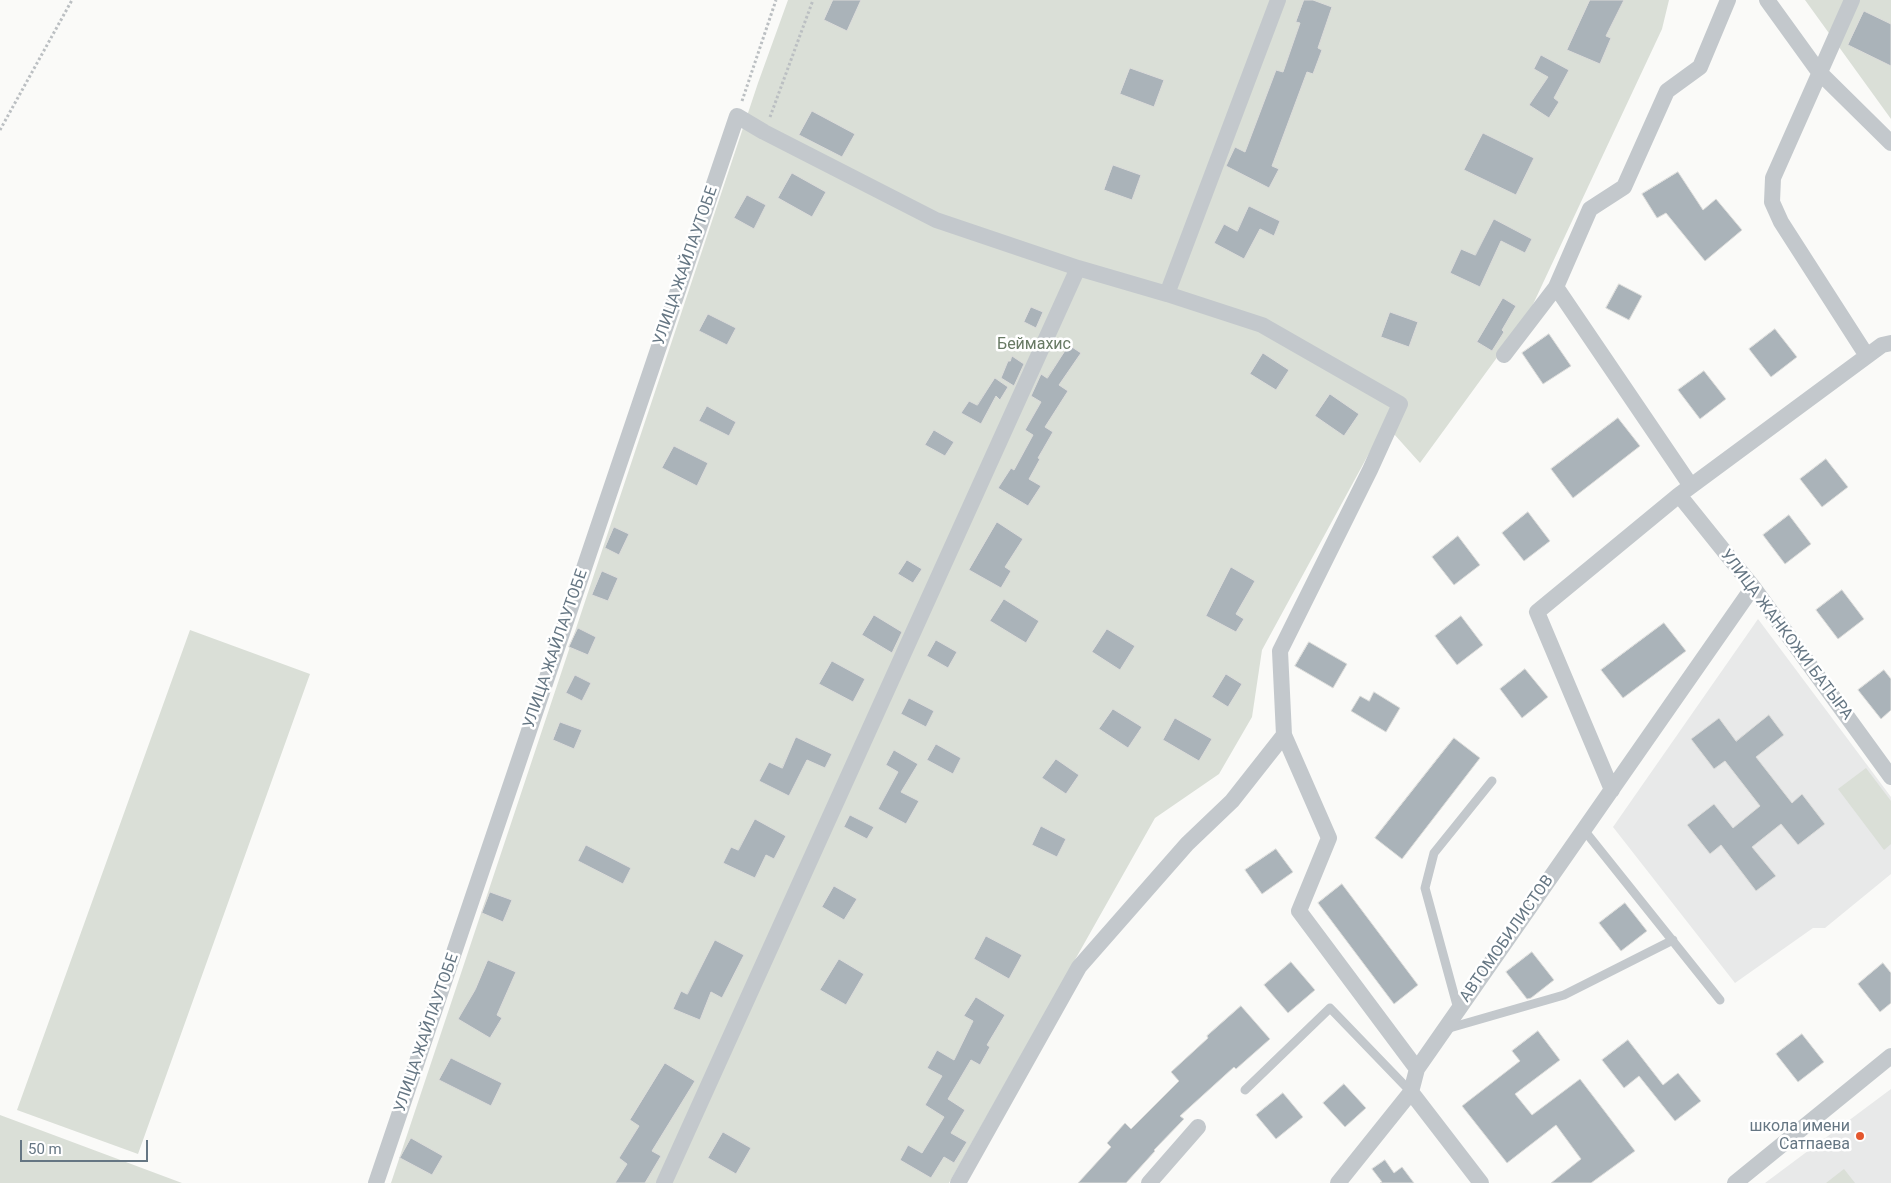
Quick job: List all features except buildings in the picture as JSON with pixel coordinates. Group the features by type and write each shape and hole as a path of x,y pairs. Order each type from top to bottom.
{"street":[{"path":"1167,294 1278,0"},
{"path":"1504,355 1556,287 1590,209 1624,187 1667,92 1700,67 1728,0"},
{"path":"1767,0 1819,72 1891,143"},
{"path":"1852,0 1773,178 1772,202 1781,222 1867,356"},
{"path":"737,116 764,132 936,220 1078,268 1167,294 1262,325 1400,404 1370,470 1280,651 1284,735 1329,838 1298,911 1417,1069"},
{"name":"УЛИЦА ЖАЙЛАУТОБЕ","path":"376,1183 737,116"},
{"path":"664,1183 1078,268"},
{"name":"УЛИЦА ЖАНКОЖИ БАТЫРА","path":"1556,287 1685,490 1891,777"},
{"path":"1612,790 1537,612 1685,490 1886,344"},
{"name":"АВТОМОБИЛИСТОВ","path":"1411,1092 1417,1069 1443,1030 1753,587"},
{"path":"958,1183 1079,967 1187,844 1232,801 1284,735"},
{"path":"1735,1183 1891,1056"},
{"path":"1345,1180 1411,1092 1482,1183"},
{"path":"1149,1183 1198,1127"}],"lane":[{"path":"1458,1009 1425,888 1434,853 1492,781"},
{"path":"1584,830 1720,1000"},
{"path":"1443,1030 1564,995 1672,940"},
{"path":"1245,1090 1330,1008 1411,1092"}],"path":[{"path":"0,130 72,0"},
{"path":"737,116 776,0"},
{"path":"764,132 814,0"}],"shaded area":[{"path":"1758,619 1891,797 1891,874 1825,928 1813,928 1735,983 1613,827"},
{"name":"школа имени Сатпаева","path":"1891,1089 1891,1183 1765,1183"}],"green space":[{"name":"Беймахис","path":"788,0 1669,0 1662,29 1528,315 1420,463 1385,424 1262,650 1252,717 1219,774 1155,818 949,1183 391,1183 758,83"},
{"path":"1805,0 1891,0 1891,119"},
{"path":"190,630 310,674 138,1154 17,1110"},
{"path":"1866,768 1891,801 1891,844 1884,850 1838,789"},
{"path":"0,1115 182,1183 0,1183"},
{"path":"1844,1169 1855,1183 1826,1183"}],"place":[{"name":"школа имени Сатпаева","path":"1860,1136"}]}
